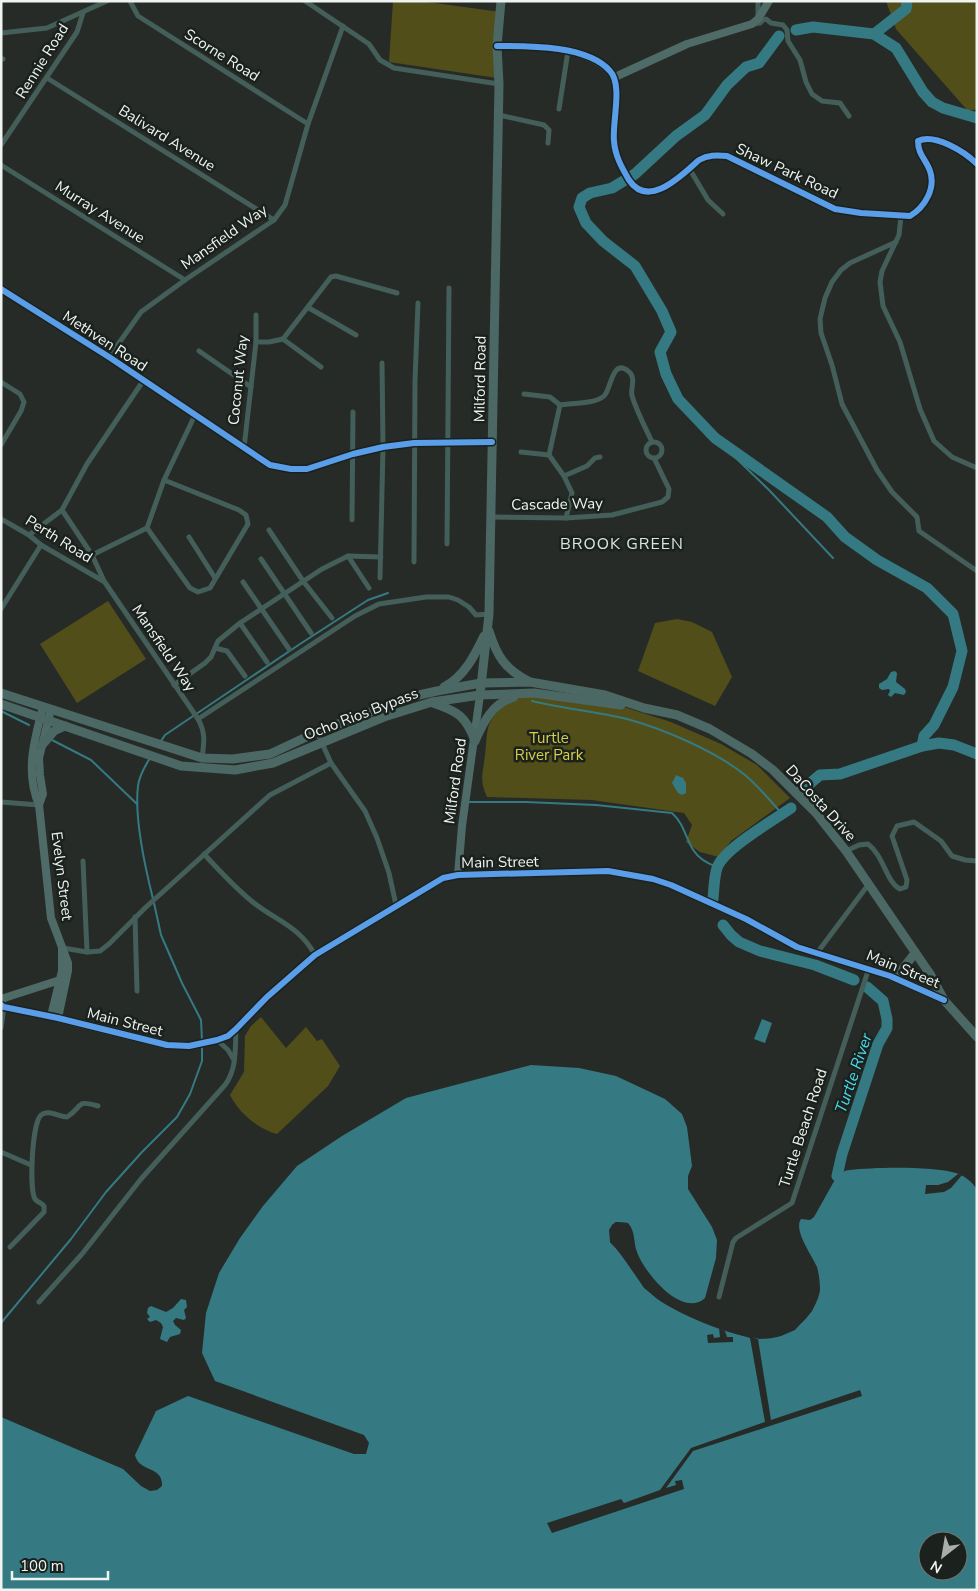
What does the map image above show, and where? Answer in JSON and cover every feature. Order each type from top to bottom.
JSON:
[{"type":"main road","name":"Milford Road","points":[[480,695],[489,614],[499,84],[497,46],[501,1]]},
{"type":"main road","points":[[488,628],[496,652],[504,664],[517,675],[530,682]]},
{"type":"main road","points":[[436,691],[450,684],[468,666],[488,628]]},
{"type":"main road","name":"Ocho Rios Bypass","points":[[1,693],[202,758],[233,759],[270,754],[317,732],[389,705],[436,691],[481,683],[530,682],[605,695],[644,708]]},
{"type":"main road","points":[[475,741],[486,718],[494,708],[504,700],[518,695],[534,693]]},
{"type":"main road","name":"Ocho Rios Bypass","points":[[1,704],[181,766],[235,770],[273,763],[384,717],[432,702],[480,695],[534,693],[644,708]]},
{"type":"main road","points":[[432,702],[454,710],[464,719],[470,727],[475,741]]},
{"type":"main road","name":"DaCosta Drive","points":[[644,708],[677,716],[710,729],[752,754],[773,770],[794,790],[816,813],[846,851],[915,953],[944,1000],[977,1037]]},
{"type":"main road","points":[[42,745],[54,732],[65,726]]},
{"type":"main road","points":[[890,976],[901,972],[915,953]]},
{"type":"street","points":[[1,34],[47,28],[107,1]]},
{"type":"street","name":"Scorne Road","points":[[130,1],[138,16],[308,124]]},
{"type":"street","points":[[305,1],[369,44],[380,60],[387,66],[499,84]]},
{"type":"street","points":[[755,22],[758,1]]},
{"type":"street","points":[[755,22],[769,1]]},
{"type":"street","name":"Rennie Road","points":[[1,146],[77,32],[83,13]]},
{"type":"street","points":[[497,46],[535,46],[568,51],[600,63],[615,77],[687,44],[766,20],[783,25],[787,30],[788,41],[800,60],[806,82],[812,94],[822,101],[840,103],[849,116]]},
{"type":"street","name":"Mansfield Way","points":[[109,357],[141,312],[274,220],[285,205],[308,124],[343,26]]},
{"type":"street","points":[[559,109],[568,51]]},
{"type":"street","name":"Shaw Park Road","points":[[615,77],[614,142],[616,153],[632,184],[642,190],[654,191],[666,187],[705,156],[727,156],[835,209],[901,216]]},
{"type":"street","name":"Balivard Avenue","points":[[47,78],[274,220]]},
{"type":"street","points":[[498,115],[544,124],[549,130],[548,143]]},
{"type":"street","points":[[977,164],[962,152],[943,143],[925,138],[918,141],[918,149],[929,169],[932,179],[931,186],[925,202],[919,209],[910,216],[901,216],[899,235],[882,271],[880,282],[883,306],[900,342],[920,410],[934,441],[952,457],[977,468]]},
{"type":"street","name":"Murray Avenue","points":[[1,165],[185,280]]},
{"type":"street","points":[[689,168],[708,200],[723,214]]},
{"type":"street","points":[[896,242],[850,263],[841,270],[832,282],[825,298],[820,319],[821,333],[842,404],[877,470],[892,492],[917,517],[919,531],[977,571]]},
{"type":"street","points":[[256,342],[283,339],[309,308],[331,277],[336,276],[397,293]]},
{"type":"street","points":[[447,544],[449,288]]},
{"type":"street","name":"Methven Road","points":[[1,289],[109,357],[270,465],[291,470],[307,469],[353,454],[414,443],[492,442]]},
{"type":"street","points":[[414,562],[415,362],[418,303]]},
{"type":"street","points":[[309,308],[356,334]]},
{"type":"street","name":"Coconut Way","points":[[244,448],[256,342],[256,314]]},
{"type":"street","points":[[283,339],[321,366]]},
{"type":"street","points":[[199,351],[251,387]]},
{"type":"street","points":[[380,578],[383,448],[382,363]]},
{"type":"street","points":[[524,394],[550,397],[560,405],[595,401],[604,396],[608,391],[614,372],[618,369],[629,372],[633,377],[632,394],[652,442],[657,443],[661,450],[660,455],[654,458],[648,456],[646,452],[648,445],[652,442]]},
{"type":"street","points":[[29,535],[62,510],[87,464],[143,381]]},
{"type":"street","points":[[1,382],[20,394],[24,402],[22,411],[1,445]]},
{"type":"street","points":[[560,405],[549,455],[564,476],[572,493],[566,518]]},
{"type":"street","points":[[352,520],[353,412]]},
{"type":"street","points":[[92,555],[147,528],[164,480],[195,415]]},
{"type":"street","points":[[521,452],[549,455]]},
{"type":"street","points":[[564,476],[587,466],[595,458],[600,457]]},
{"type":"street","name":"Cascade Way","points":[[490,517],[566,518],[612,515],[662,502],[668,497],[669,488],[654,458]]},
{"type":"street","points":[[147,528],[190,588],[198,592],[210,588],[248,524],[246,515],[240,510],[164,480]]},
{"type":"street","name":"Mansfield Way","points":[[62,510],[92,555],[104,581],[197,717],[205,736],[202,758]]},
{"type":"street","name":"Perth Road","points":[[1,519],[29,535],[41,546],[104,581]]},
{"type":"street","points":[[269,530],[332,618]]},
{"type":"street","points":[[190,537],[215,578]]},
{"type":"street","points":[[1,609],[41,546]]},
{"type":"street","points":[[174,685],[205,664],[211,657],[218,641],[240,623],[322,569],[348,556],[381,557]]},
{"type":"street","points":[[348,556],[369,588]]},
{"type":"street","points":[[261,559],[311,633]]},
{"type":"street","points":[[243,582],[289,649]]},
{"type":"street","points":[[197,717],[355,616],[380,604],[426,597],[449,598],[469,607],[476,615],[489,614]]},
{"type":"street","points":[[240,623],[267,662]]},
{"type":"street","points":[[215,648],[228,651],[245,676]]},
{"type":"street","name":"Milford Road","points":[[458,875],[462,826],[480,695]]},
{"type":"street","name":"Evelyn Street","points":[[47,708],[31,758],[34,795],[39,805],[51,918],[68,963],[68,971],[54,1017]]},
{"type":"street","name":"Evelyn Street","points":[[39,805],[43,794],[39,758],[44,719]]},
{"type":"street","points":[[317,732],[331,763],[365,811],[389,873],[396,905]]},
{"type":"street","points":[[63,948],[87,952],[100,951],[270,795],[331,763]]},
{"type":"street","points":[[1,802],[39,805]]},
{"type":"street","points":[[846,851],[863,844],[868,844],[874,848],[880,857],[894,884],[900,889],[906,887],[907,880],[892,836],[897,826],[914,822],[941,841],[952,856],[977,861]]},
{"type":"street","points":[[204,854],[230,882],[255,904],[301,935],[315,955]]},
{"type":"street","points":[[83,861],[87,952]]},
{"type":"street","name":"Main Street","points":[[2,1005],[167,1045],[189,1046],[214,1041],[228,1036],[267,997],[315,955],[443,878],[458,875],[608,871],[652,879],[670,885],[746,920],[798,947],[868,968],[944,1000]]},
{"type":"street","points":[[817,954],[868,886]]},
{"type":"street","points":[[135,917],[137,991]]},
{"type":"street","name":"Evelyn Street","points":[[54,1017],[63,948]]},
{"type":"street","name":"Turtle Beach Road","points":[[719,1297],[733,1242],[736,1238],[792,1203],[868,968]]},
{"type":"street","points":[[1,1028],[4,998],[60,980]]},
{"type":"street","points":[[39,1302],[64,1276],[141,1180],[230,1079],[234,1060],[236,1029]]},
{"type":"street","points":[[214,1041],[228,1050],[234,1060]]},
{"type":"street","points":[[10,1247],[44,1212],[44,1206],[34,1196],[31,1165],[34,1136],[39,1118],[42,1114],[49,1112],[60,1117],[67,1117],[84,1102],[98,1106]]},
{"type":"street","points":[[1,1152],[31,1165]]},
{"type":"green space","points":[[393,1],[420,1],[501,12],[497,78],[389,62]]},
{"type":"green space","points":[[886,1],[977,1],[977,109],[968,111],[896,29]]},
{"type":"green space","points":[[108,601],[146,659],[77,703],[40,644]]},
{"type":"green space","points":[[677,619],[692,622],[712,632],[732,677],[715,706],[638,671],[655,623]]},
{"type":"green space","name":"Turtle River Park","points":[[532,694],[621,706],[671,722],[721,744],[757,765],[790,798],[731,841],[719,857],[700,852],[686,842],[692,825],[684,813],[592,800],[487,797],[482,776],[487,731],[491,721],[511,701]]},
{"type":"green space","points":[[261,1017],[286,1048],[306,1027],[317,1041],[322,1039],[340,1066],[328,1086],[277,1134],[256,1124],[238,1108],[230,1095],[244,1072],[245,1036],[251,1026]]},
{"type":"water","points":[[895,671],[897,673],[896,682],[906,692],[904,695],[895,693],[891,697],[888,695],[889,689],[882,690],[879,688],[879,684],[887,679],[891,672]]},
{"type":"water","points":[[676,775],[683,778],[686,783],[686,793],[682,795],[678,793],[672,783]]},
{"type":"water","points":[[762,1019],[772,1023],[765,1043],[754,1039]]},
{"type":"water","points":[[531,1065],[579,1068],[616,1076],[665,1099],[682,1114],[687,1127],[692,1166],[688,1176],[688,1189],[712,1227],[717,1240],[716,1258],[705,1298],[696,1303],[686,1302],[675,1298],[665,1290],[647,1271],[641,1261],[632,1230],[628,1223],[616,1222],[612,1225],[610,1242],[640,1282],[662,1302],[685,1315],[716,1328],[760,1339],[780,1336],[799,1325],[806,1318],[817,1300],[820,1290],[819,1275],[817,1267],[801,1236],[799,1224],[801,1219],[810,1220],[814,1217],[837,1176],[846,1171],[861,1169],[919,1168],[956,1173],[970,1181],[977,1189],[977,1590],[1,1590],[1,1417],[123,1469],[141,1486],[150,1491],[157,1490],[162,1486],[161,1479],[155,1472],[137,1461],[135,1455],[156,1411],[188,1396],[354,1454],[366,1454],[369,1443],[364,1435],[215,1381],[202,1353],[206,1313],[219,1273],[240,1238],[263,1206],[297,1166],[342,1136],[406,1098]]},
{"type":"water","points":[[181,1299],[186,1300],[187,1307],[184,1310],[186,1318],[184,1320],[176,1318],[173,1321],[181,1330],[180,1334],[170,1337],[167,1342],[160,1339],[163,1327],[161,1323],[156,1320],[150,1322],[147,1319],[150,1317],[147,1313],[148,1308],[151,1306],[166,1312],[173,1308]]},
{"type":"pier","points":[[958,1174],[962,1175],[951,1188],[944,1192],[925,1194],[926,1185],[938,1185],[948,1182]]},
{"type":"pier","points":[[616,1222],[628,1223],[627,1226],[617,1225],[614,1227],[611,1236],[612,1241],[622,1250],[646,1286],[663,1300],[700,1318],[699,1320],[662,1302],[644,1288],[620,1252],[610,1242],[609,1230]]},
{"type":"pier","points":[[817,1289],[820,1289],[812,1311],[795,1330],[781,1336],[758,1339],[758,1337],[780,1334],[793,1328],[809,1310],[816,1297]]},
{"type":"pier","points":[[709,1322],[719,1326],[719,1328],[709,1325]]},
{"type":"pier","points":[[719,1328],[725,1331],[727,1337],[733,1337],[733,1342],[708,1343],[707,1335],[713,1334],[714,1338],[720,1337]]},
{"type":"pier","points":[[727,1329],[758,1339],[771,1420],[860,1390],[862,1396],[693,1451],[666,1488],[676,1485],[675,1481],[682,1480],[684,1489],[552,1533],[547,1523],[621,1499],[624,1503],[660,1490],[691,1448],[765,1422],[750,1338],[727,1331]]},
{"type":"waterway","points":[[874,34],[906,9],[907,1]]},
{"type":"waterway","points":[[796,30],[813,27],[874,34],[896,48],[923,92],[932,102],[943,108],[977,118]]},
{"type":"waterway","points":[[779,36],[759,63],[746,67],[727,85],[705,115],[676,136],[635,174],[612,188],[590,193],[582,198],[579,207],[586,223],[603,241],[635,266],[662,311],[671,332],[660,352],[666,374],[678,399],[715,438],[827,517],[845,537],[877,560],[927,588],[953,614],[962,651],[953,687],[934,725],[924,736],[922,746]]},
{"type":"waterway","points":[[715,438],[769,490],[833,558]]},
{"type":"waterway","points":[[161,741],[165,735],[300,644],[368,600],[388,593]]},
{"type":"waterway","points":[[532,701],[627,719],[689,742],[733,766],[745,775],[782,814]]},
{"type":"waterway","points":[[1,711],[29,725]]},
{"type":"waterway","points":[[52,740],[91,760],[137,804]]},
{"type":"waterway","name":"Turtle River","points":[[801,791],[820,775],[840,774],[922,746],[939,743],[954,745],[977,754]]},
{"type":"waterway","points":[[150,758],[140,779],[137,799],[141,843],[153,899]]},
{"type":"waterway","points":[[468,802],[596,805],[672,813],[680,822],[696,854],[704,861],[717,867]]},
{"type":"waterway","name":"Turtle River","points":[[713,899],[716,872],[721,860],[739,844],[791,808]]},
{"type":"waterway","points":[[154,903],[161,935],[201,1020],[202,1041]]},
{"type":"waterway","name":"Turtle River","points":[[723,925],[739,942],[760,951],[815,965],[854,980]]},
{"type":"waterway","name":"Turtle River","points":[[837,1176],[842,1154],[878,1044],[887,1028],[883,1001],[867,987]]},
{"type":"waterway","points":[[1,1323],[71,1239],[106,1192],[177,1117],[190,1094],[202,1061],[202,1046]]},
{"type":"cycle path","points":[[497,46],[540,47],[572,52],[600,62],[610,71],[616,85],[614,133],[616,152],[629,180],[637,188],[646,192],[656,191],[666,186],[702,158],[727,156],[835,209],[861,213],[910,216],[925,202],[932,184],[930,171],[918,146],[918,141],[925,139],[933,140],[949,145],[958,149],[977,164]]},
{"type":"cycle path","points":[[1,289],[109,357],[270,465],[291,469],[307,469],[353,454],[383,447],[414,443],[492,442]]},
{"type":"cycle path","points":[[1,1005],[167,1045],[189,1046],[217,1040],[228,1036],[267,997],[315,955],[443,878],[458,875],[608,871],[653,879],[671,885],[746,919],[797,947],[890,976],[944,1000]]},
{"type":"district","name":"BROOK GREEN","points":[[622,543]]}]
